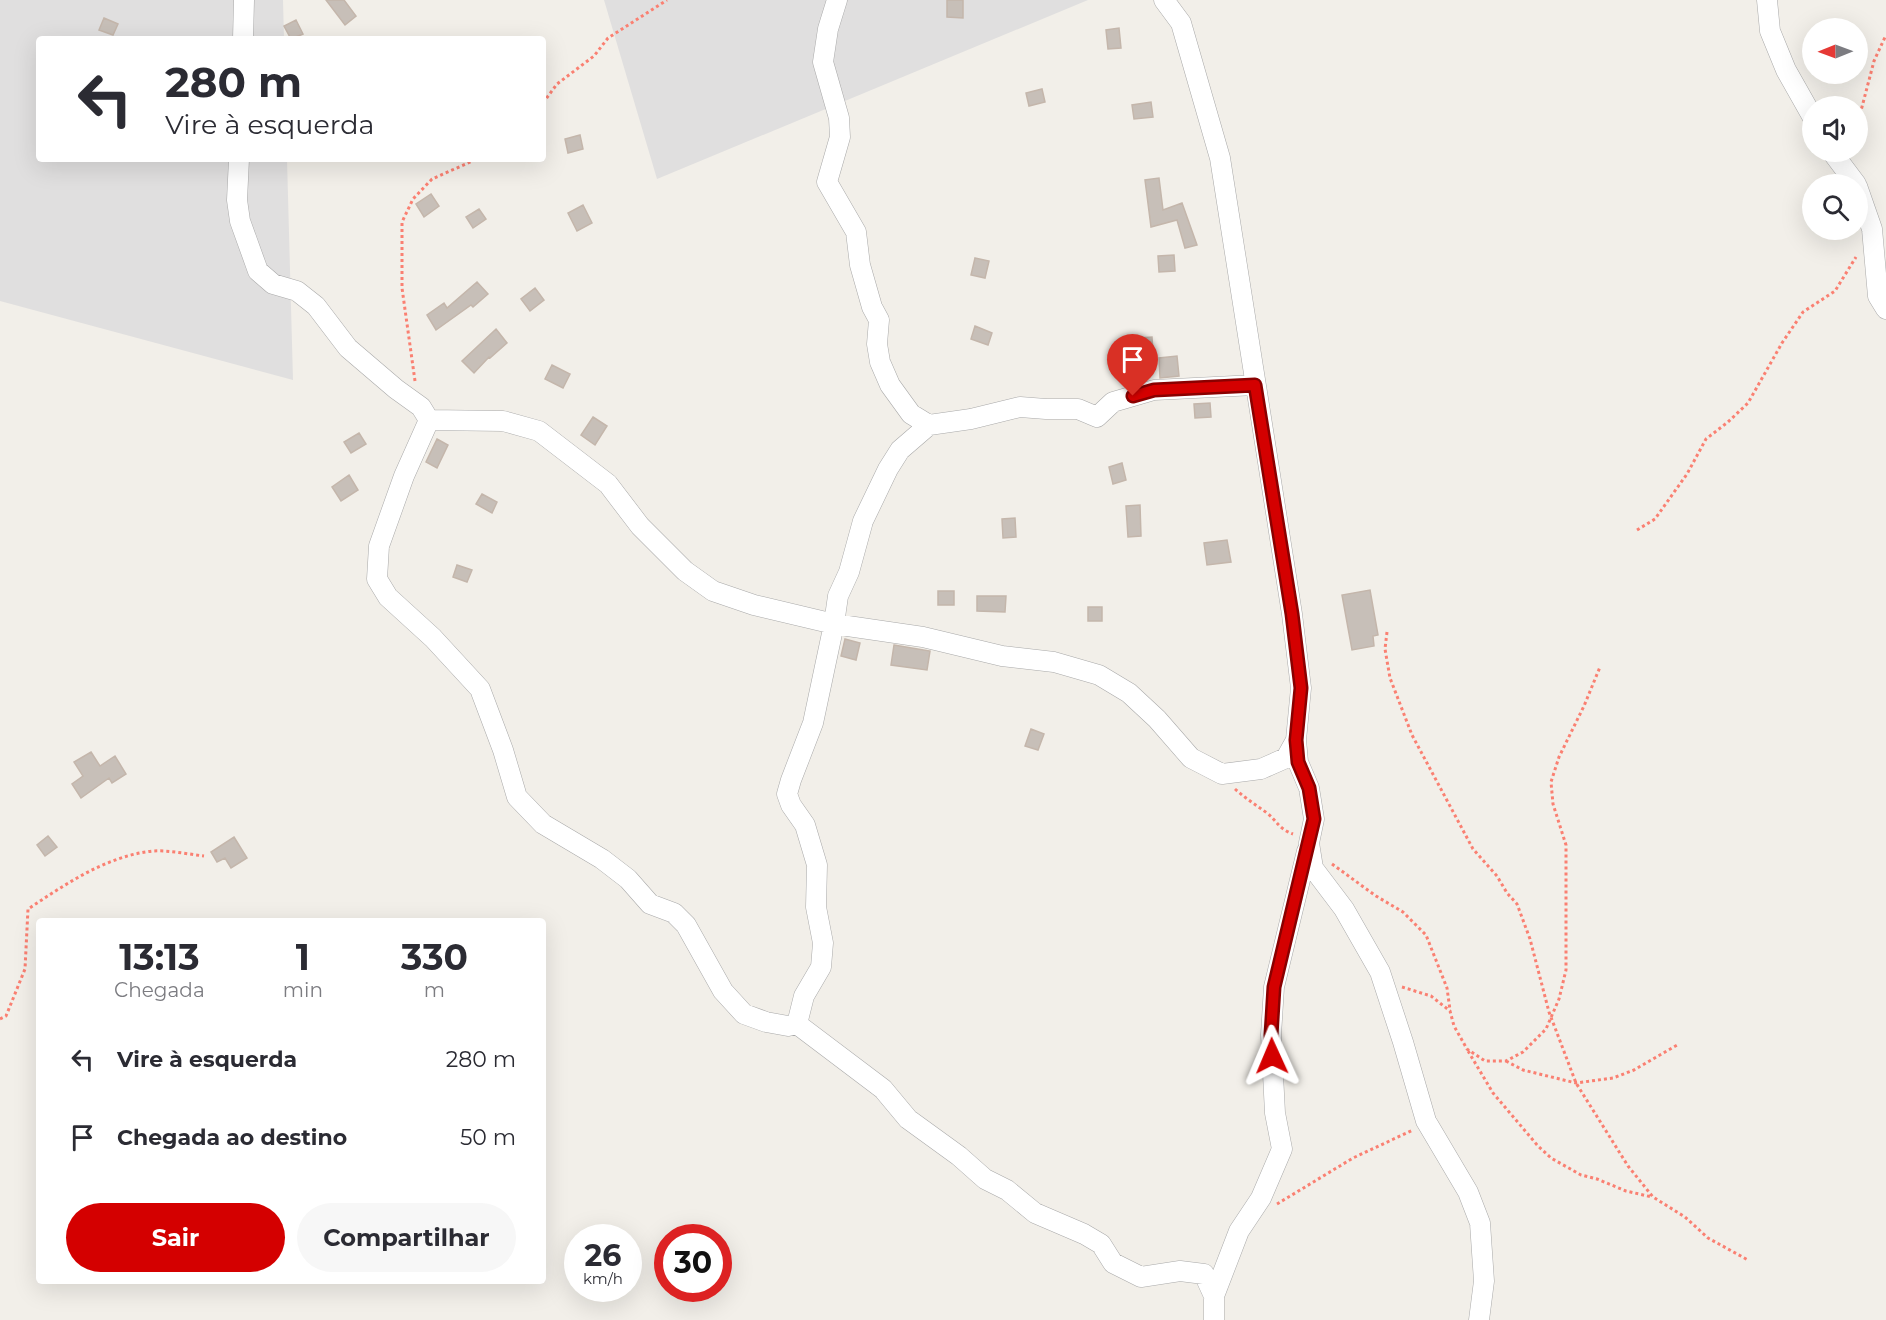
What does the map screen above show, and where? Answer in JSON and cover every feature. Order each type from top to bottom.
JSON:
[{"type":"street","points":[[243,36],[244,0]]},
{"type":"street","points":[[837,0],[828,29],[823,62],[839,118],[840,137],[827,182],[856,232],[860,265],[872,307],[879,320],[877,344],[880,362],[890,386],[911,414],[929,425]]},
{"type":"street","points":[[1164,0],[1181,23],[1220,158],[1292,614],[1301,688],[1296,740],[1298,762],[1309,788],[1314,819],[1274,987],[1271,1035],[1275,1113],[1282,1149],[1261,1198],[1239,1231],[1214,1296],[1214,1320]]},
{"type":"street","points":[[1767,0],[1770,31],[1786,70],[1802,98]]},
{"type":"street","points":[[239,162],[237,200],[240,221],[258,271],[273,284],[297,291],[307,298],[316,306],[348,348],[425,413],[503,421],[539,431],[608,484],[640,526],[685,572],[713,591],[754,605],[834,624],[923,637],[1002,656],[1054,662],[1099,675],[1136,700],[1157,719],[1191,758],[1222,774],[1261,769],[1286,758],[1296,740]]},
{"type":"street","points":[[1840,162],[1849,174]]},
{"type":"street","points":[[1868,217],[1872,229],[1878,296],[1886,309]]},
{"type":"street","points":[[797,1024],[804,996],[821,967],[823,943],[816,908],[817,865],[804,825],[791,805],[788,794],[791,780],[813,723],[838,596],[849,572],[863,521],[888,469],[900,450],[929,425],[972,419],[1020,407],[1078,409],[1096,417],[1113,402],[1154,390],[1255,385]]},
{"type":"street","points":[[425,413],[379,546],[377,579],[388,597],[433,638],[480,689],[503,750],[517,797],[543,824],[602,859],[628,879],[650,904],[674,913],[686,925],[723,991],[744,1014],[766,1022],[788,1026],[797,1024],[883,1089],[908,1119],[985,1179],[1007,1190],[1035,1213],[1084,1234],[1101,1244],[1113,1263],[1141,1277],[1180,1271],[1204,1274],[1214,1296]]},
{"type":"street","points":[[1309,843],[1313,868],[1344,909],[1380,972],[1426,1121],[1468,1192],[1480,1223],[1484,1281],[1479,1320]]},
{"type":"path","points":[[546,99],[557,84],[594,56],[608,38],[667,0]]},
{"type":"path","points":[[1865,96],[1874,61],[1886,35]]},
{"type":"path","points":[[425,413],[413,374],[402,288],[402,222],[413,199],[432,179],[470,162]]},
{"type":"path","points":[[1637,530],[1655,519],[1687,474],[1706,439],[1748,403],[1782,343],[1803,312],[1835,291],[1872,229]]},
{"type":"path","points":[[1387,632],[1385,649],[1390,678],[1412,735],[1473,849],[1497,876],[1517,904],[1530,939],[1549,1012],[1576,1083],[1628,1166],[1653,1197],[1684,1217],[1708,1238],[1748,1260]]},
{"type":"path","points":[[1506,1061],[1523,1052],[1546,1029],[1559,999],[1566,970],[1566,845],[1553,804],[1551,782],[1559,757],[1600,667]]},
{"type":"path","points":[[1222,774],[1249,802],[1269,814],[1283,831],[1304,838],[1309,843]]},
{"type":"path","points":[[0,1018],[6,1016],[25,969],[28,909],[76,878],[115,860],[154,851],[204,856]]},
{"type":"path","points":[[1328,862],[1403,912],[1426,935],[1447,988],[1450,1011],[1455,1026],[1467,1049],[1493,1093],[1538,1146],[1551,1158],[1581,1175],[1626,1191],[1653,1197]]},
{"type":"path","points":[[1401,986],[1431,996],[1450,1011]]},
{"type":"path","points":[[1467,1049],[1485,1061],[1506,1061],[1523,1070],[1568,1079],[1576,1083],[1614,1078],[1634,1070],[1679,1044]]},
{"type":"path","points":[[1274,1205],[1353,1158],[1411,1131],[1426,1121]]},
{"type":"shaded area","points":[[0,0],[283,0],[284,36],[36,36],[36,162],[287,162],[293,380],[0,301]]},
{"type":"shaded area","points":[[604,0],[1088,0],[657,179]]},
{"type":"building","points":[[326,0],[344,0],[356,16],[345,25]]},
{"type":"building","points":[[947,0],[963,0],[963,18],[947,17]]},
{"type":"building","points":[[104,18],[118,24],[113,35],[99,30]]},
{"type":"building","points":[[296,20],[303,34],[289,36],[284,26]]},
{"type":"building","points":[[1119,28],[1121,48],[1108,49],[1106,30]]},
{"type":"building","points":[[1042,89],[1045,102],[1029,106],[1026,93]]},
{"type":"building","points":[[1151,102],[1153,117],[1134,119],[1132,105]]},
{"type":"building","points":[[580,135],[583,149],[568,153],[565,139]]},
{"type":"building","points":[[1159,178],[1163,210],[1182,203],[1197,245],[1185,248],[1177,220],[1151,227],[1145,180]]},
{"type":"building","points":[[431,194],[439,206],[424,217],[416,204]]},
{"type":"building","points":[[583,205],[592,223],[577,231],[568,213]]},
{"type":"building","points":[[479,209],[486,219],[473,228],[466,217]]},
{"type":"building","points":[[1174,255],[1175,271],[1159,272],[1158,256]]},
{"type":"building","points":[[975,258],[989,261],[985,278],[971,275]]},
{"type":"building","points":[[477,282],[488,294],[473,307],[471,305],[436,330],[427,315],[444,303],[447,308]]},
{"type":"building","points":[[535,288],[544,300],[530,311],[521,299]]},
{"type":"building","points":[[975,326],[992,333],[988,345],[971,339]]},
{"type":"building","points":[[496,329],[507,343],[474,373],[462,361]]},
{"type":"building","points":[[1152,337],[1153,352],[1138,353],[1137,338]]},
{"type":"building","points":[[1177,356],[1179,376],[1160,378],[1159,358]]},
{"type":"building","points":[[552,365],[570,374],[563,388],[545,379]]},
{"type":"building","points":[[1210,403],[1211,417],[1195,418],[1194,404]]},
{"type":"building","points":[[593,417],[607,426],[595,445],[581,435]]},
{"type":"building","points":[[359,433],[366,444],[351,453],[344,442]]},
{"type":"building","points":[[437,439],[448,445],[437,468],[426,462]]},
{"type":"building","points":[[1122,463],[1126,480],[1113,484],[1109,467]]},
{"type":"building","points":[[349,475],[358,490],[341,501],[332,487]]},
{"type":"building","points":[[482,494],[497,502],[492,513],[476,504]]},
{"type":"building","points":[[1140,505],[1141,536],[1128,537],[1126,506]]},
{"type":"building","points":[[1015,518],[1016,537],[1003,538],[1002,519]]},
{"type":"building","points":[[1227,540],[1231,562],[1207,565],[1204,543]]},
{"type":"building","points":[[457,565],[472,570],[467,582],[453,577]]},
{"type":"building","points":[[1370,590],[1378,635],[1373,636],[1374,646],[1352,650],[1342,595]]},
{"type":"building","points":[[938,591],[954,591],[954,605],[938,605]]},
{"type":"building","points":[[977,596],[1006,596],[1005,612],[977,611]]},
{"type":"building","points":[[1088,607],[1102,607],[1102,621],[1088,621]]},
{"type":"building","points":[[845,639],[860,643],[856,660],[841,656]]},
{"type":"building","points":[[894,645],[930,651],[927,670],[891,665]]},
{"type":"building","points":[[1031,729],[1044,734],[1038,750],[1025,746]]},
{"type":"building","points":[[91,752],[100,766],[115,756],[126,774],[112,783],[109,778],[81,798],[72,784],[83,776],[74,762]]},
{"type":"building","points":[[48,836],[57,847],[45,856],[37,845]]},
{"type":"building","points":[[234,837],[247,858],[231,868],[225,858],[217,862],[211,852]]},
{"type":"route","points":[[1133,396],[1154,390],[1255,385],[1292,614],[1301,688],[1296,740],[1298,762],[1309,788],[1314,819],[1295,908],[1274,987],[1272,1056]]}]
